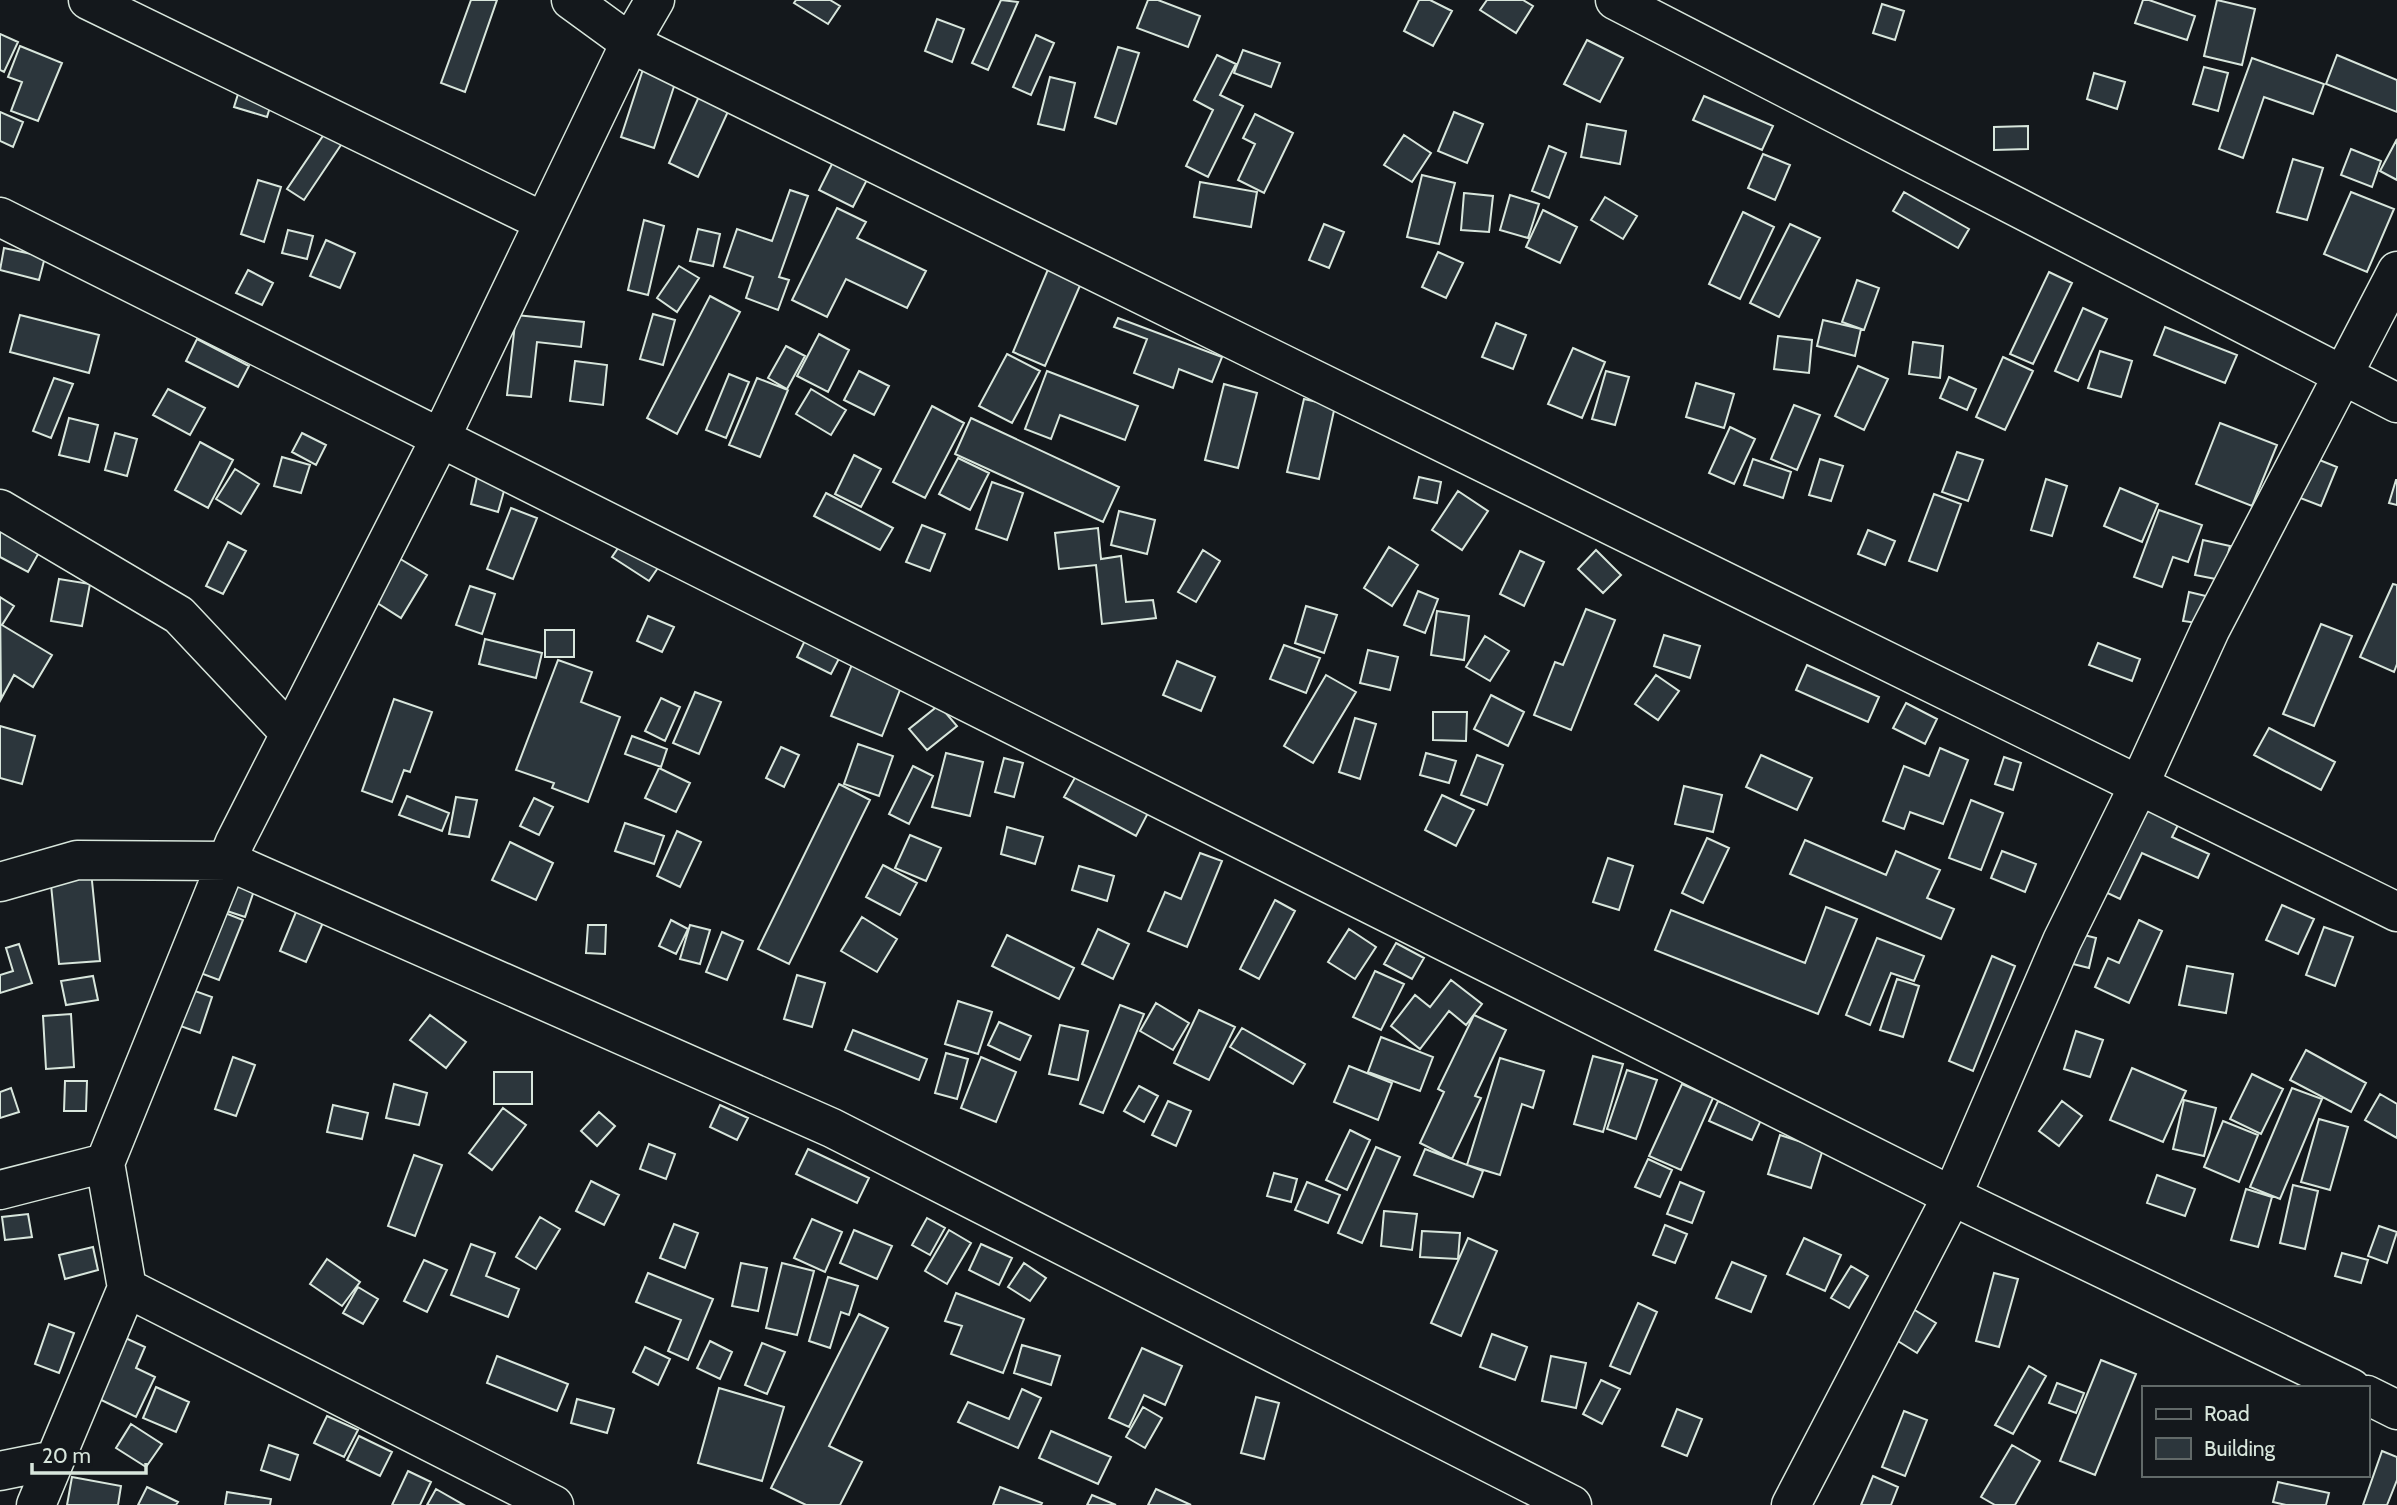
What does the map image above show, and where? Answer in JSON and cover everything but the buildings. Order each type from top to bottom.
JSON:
[{"type":"street","points":[[88,0],[544,222]]},
{"type":"street","points":[[571,0],[630,43],[2397,912]]},
{"type":"street","points":[[36,1505],[127,1288],[105,1163],[228,861],[440,439],[630,43],[655,0]]},
{"type":"street","points":[[1615,0],[2397,403]]},
{"type":"street","points":[[0,217],[1952,1196],[2347,1386]]},
{"type":"street","points":[[1791,1505],[1952,1196],[2062,940],[2139,785],[2210,630],[2397,271]]},
{"type":"street","points":[[0,509],[179,615],[290,733]]},
{"type":"street","points":[[0,882],[77,860],[228,861],[832,1128],[1572,1505]]},
{"type":"street","points":[[0,1189],[105,1163]]},
{"type":"street","points":[[127,1288],[554,1505]]},
{"type":"street","points":[[2369,1396],[2397,1410]]},
{"type":"street","points":[[0,1471],[54,1460]]}]
